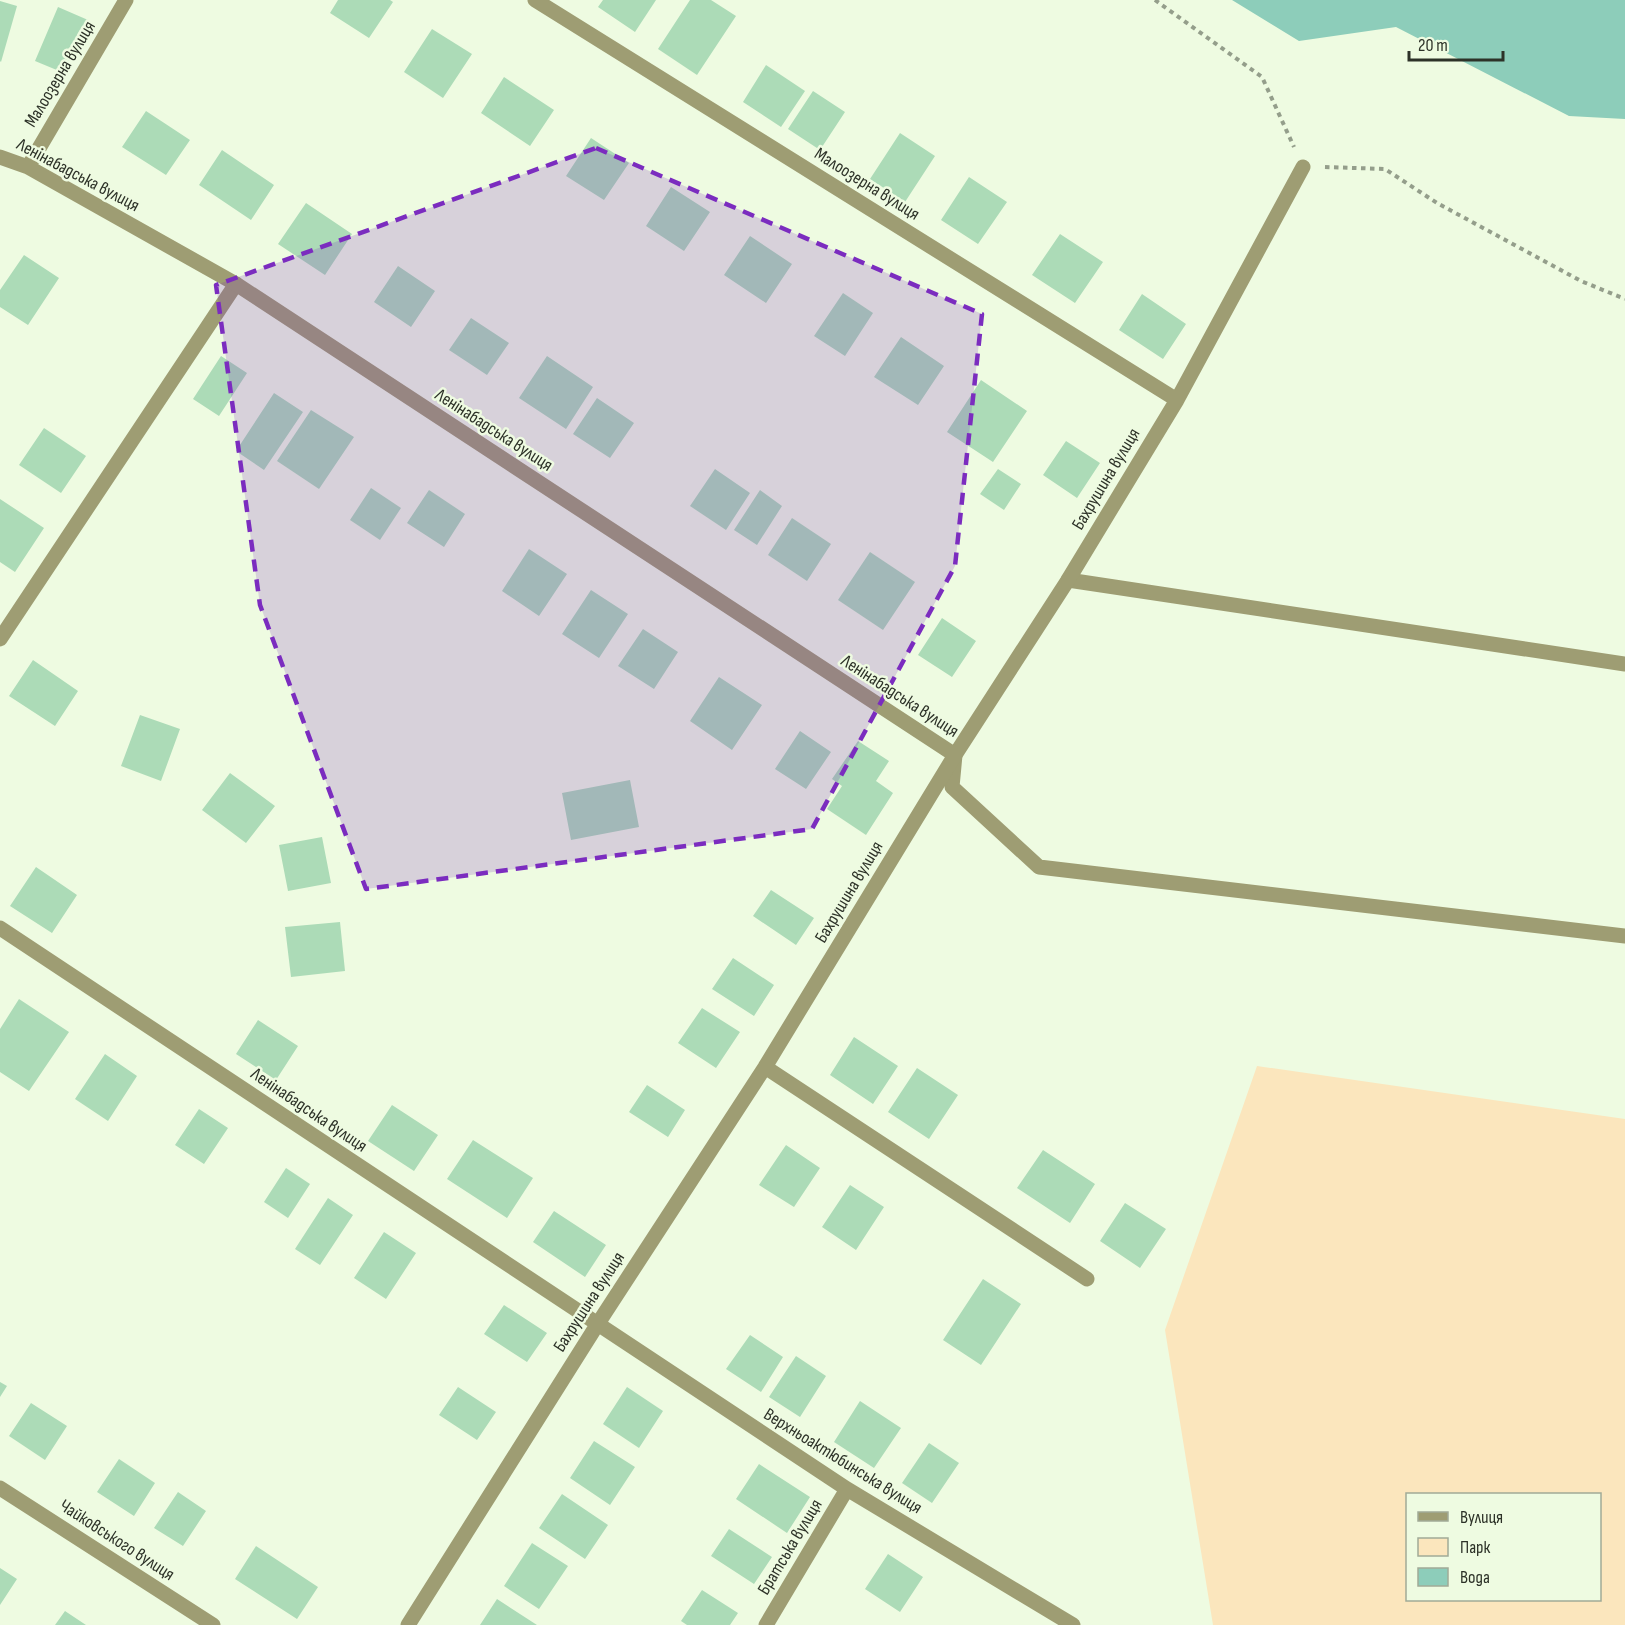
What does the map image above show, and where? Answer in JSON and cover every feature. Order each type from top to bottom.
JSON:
[{"type":"street","name":"Малоозерна вулиця","points":[[28,167],[126,0]]},
{"type":"street","name":"Малоозерна вулиця","points":[[535,0],[1177,400]]},
{"type":"street","name":"Ленінабадська вулиця","points":[[0,157],[28,167],[236,284],[955,755]]},
{"type":"street","name":"Бахрушина вулиця","points":[[408,1625],[597,1325],[765,1067],[955,755],[1068,580],[1177,400],[1303,167]]},
{"type":"street","points":[[0,639],[236,284]]},
{"type":"street","points":[[1068,580],[1625,664]]},
{"type":"street","points":[[955,755],[952,787],[1039,867],[1625,936]]},
{"type":"street","name":"Ленінабадська вулиця","points":[[0,928],[597,1325]]},
{"type":"street","points":[[765,1067],[1087,1279]]},
{"type":"street","name":"Верхньоактюбинська вулиця","points":[[597,1325],[847,1489],[1073,1625]]},
{"type":"street","name":"Чайковського вулиця","points":[[0,1488],[213,1625]]},
{"type":"street","name":"Братська вулиця","points":[[766,1625],[847,1489]]},
{"type":"path","points":[[1155,0],[1262,77],[1303,167],[1385,169],[1437,203],[1581,281],[1625,299]]},
{"type":"highlighted area","points":[[596,148],[982,314],[955,566],[812,829],[366,889],[260,605],[216,285]]},
{"type":"green space","points":[[1257,1066],[1625,1119],[1625,1625],[1213,1625],[1165,1330]]},
{"type":"water","points":[[1232,0],[1625,0],[1625,119],[1569,116],[1396,27],[1299,41]]},
{"type":"building","points":[[338,0],[390,0],[393,2],[369,38],[330,13]]},
{"type":"building","points":[[603,0],[656,0],[635,32],[598,7]]},
{"type":"building","points":[[690,0],[711,0],[736,16],[697,75],[658,49]]},
{"type":"building","points":[[0,1],[17,6],[1,62],[0,61]]},
{"type":"building","points":[[58,7],[88,20],[64,73],[35,61]]},
{"type":"building","points":[[432,29],[472,54],[443,98],[404,72]]},
{"type":"building","points":[[766,65],[805,91],[781,127],[743,102]]},
{"type":"building","points":[[504,77],[554,110],[530,146],[481,113]]},
{"type":"building","points":[[813,91],[845,112],[820,150],[788,129]]},
{"type":"building","points":[[146,111],[190,140],[166,175],[122,147]]},
{"type":"building","points":[[900,133],[935,156],[905,202],[870,179]]},
{"type":"building","points":[[591,138],[629,163],[604,200],[566,176]]},
{"type":"building","points":[[222,150],[274,185],[251,220],[199,185]]},
{"type":"building","points":[[969,177],[1007,202],[978,244],[941,220]]},
{"type":"building","points":[[671,187],[710,212],[684,251],[646,226]]},
{"type":"building","points":[[306,203],[352,234],[325,275],[278,244]]},
{"type":"building","points":[[1060,234],[1103,262],[1075,303],[1032,275]]},
{"type":"building","points":[[750,236],[792,264],[766,303],[724,275]]},
{"type":"building","points":[[24,255],[59,278],[28,325],[0,307],[0,290]]},
{"type":"building","points":[[398,266],[435,291],[411,327],[374,302]]},
{"type":"building","points":[[843,293],[873,313],[845,356],[814,336]]},
{"type":"building","points":[[1142,294],[1186,324],[1163,359],[1119,330]]},
{"type":"building","points":[[471,318],[509,343],[487,375],[449,350]]},
{"type":"building","points":[[901,337],[944,366],[918,405],[874,377]]},
{"type":"building","points":[[221,356],[247,373],[219,416],[193,399]]},
{"type":"building","points":[[547,356],[593,387],[566,429],[519,398]]},
{"type":"building","points":[[981,380],[1027,411],[993,462],[947,432]]},
{"type":"building","points":[[274,393],[303,412],[264,470],[236,451]]},
{"type":"building","points":[[597,398],[634,423],[610,458],[573,434]]},
{"type":"building","points":[[311,410],[354,437],[319,489],[277,461]]},
{"type":"building","points":[[44,428],[86,456],[61,493],[19,465]]},
{"type":"building","points":[[1066,441],[1100,463],[1077,498],[1043,475]]},
{"type":"building","points":[[715,469],[750,493],[726,530],[690,506]]},
{"type":"building","points":[[998,469],[1021,484],[1004,510],[980,494]]},
{"type":"building","points":[[371,488],[401,508],[380,540],[350,520]]},
{"type":"building","points":[[429,490],[465,514],[444,547],[407,523]]},
{"type":"building","points":[[760,490],[782,506],[757,545],[734,530]]},
{"type":"building","points":[[0,499],[44,528],[15,572],[0,562]]},
{"type":"building","points":[[792,518],[831,544],[807,581],[768,555]]},
{"type":"building","points":[[529,549],[567,574],[539,616],[502,591]]},
{"type":"building","points":[[870,552],[915,582],[883,630],[838,600]]},
{"type":"building","points":[[591,590],[628,614],[599,658],[562,634]]},
{"type":"building","points":[[942,618],[976,641],[952,677],[918,655]]},
{"type":"building","points":[[643,629],[678,652],[654,689],[618,666]]},
{"type":"building","points":[[33,660],[78,691],[55,726],[9,696]]},
{"type":"building","points":[[719,677],[762,705],[732,750],[690,721]]},
{"type":"building","points":[[140,715],[180,729],[161,781],[121,766]]},
{"type":"building","points":[[800,731],[831,752],[806,789],[775,769]]},
{"type":"building","points":[[858,741],[889,761],[876,781],[893,793],[866,835],[827,809],[842,786],[832,779]]},
{"type":"building","points":[[230,773],[275,806],[246,843],[202,810]]},
{"type":"building","points":[[630,780],[639,827],[571,840],[562,793]]},
{"type":"building","points":[[322,837],[331,883],[288,891],[279,845]]},
{"type":"building","points":[[36,867],[77,895],[52,933],[10,906]]},
{"type":"building","points":[[771,890],[814,918],[796,945],[753,916]]},
{"type":"building","points":[[340,922],[345,971],[291,977],[285,927]]},
{"type":"building","points":[[733,958],[774,985],[754,1016],[712,989]]},
{"type":"building","points":[[19,999],[69,1032],[29,1091],[0,1072],[0,1029]]},
{"type":"building","points":[[702,1008],[740,1032],[716,1068],[678,1043]]},
{"type":"building","points":[[258,1020],[298,1046],[276,1080],[236,1054]]},
{"type":"building","points":[[854,1037],[898,1066],[873,1104],[830,1075]]},
{"type":"building","points":[[105,1054],[137,1076],[108,1121],[75,1099]]},
{"type":"building","points":[[917,1068],[958,1095],[929,1139],[888,1112]]},
{"type":"building","points":[[647,1085],[685,1110],[668,1137],[629,1112]]},
{"type":"building","points":[[392,1105],[438,1135],[414,1171],[368,1141]]},
{"type":"building","points":[[199,1109],[228,1128],[204,1164],[175,1145]]},
{"type":"building","points":[[473,1140],[533,1178],[507,1218],[447,1179]]},
{"type":"building","points":[[786,1145],[820,1168],[794,1207],[759,1185]]},
{"type":"building","points":[[1043,1150],[1095,1184],[1070,1223],[1017,1188]]},
{"type":"building","points":[[286,1168],[310,1184],[288,1218],[264,1202]]},
{"type":"building","points":[[850,1185],[884,1207],[856,1250],[822,1227]]},
{"type":"building","points":[[328,1198],[353,1215],[320,1265],[295,1249]]},
{"type":"building","points":[[1125,1203],[1166,1229],[1140,1268],[1100,1241]]},
{"type":"building","points":[[554,1211],[606,1245],[585,1277],[533,1242]]},
{"type":"building","points":[[384,1232],[416,1253],[386,1299],[354,1278]]},
{"type":"building","points":[[983,1279],[1021,1304],[981,1365],[943,1340]]},
{"type":"building","points":[[504,1305],[547,1333],[527,1362],[484,1334]]},
{"type":"building","points":[[750,1335],[783,1357],[761,1392],[726,1369]]},
{"type":"building","points":[[796,1356],[826,1376],[800,1417],[769,1397]]},
{"type":"building","points":[[0,1382],[7,1386],[0,1397]]},
{"type":"building","points":[[458,1387],[496,1412],[477,1440],[439,1415]]},
{"type":"building","points":[[627,1387],[663,1411],[639,1448],[603,1424]]},
{"type":"building","points":[[860,1401],[901,1428],[874,1468],[834,1442]]},
{"type":"building","points":[[31,1403],[67,1426],[45,1460],[9,1436]]},
{"type":"building","points":[[594,1441],[635,1467],[610,1505],[570,1478]]},
{"type":"building","points":[[929,1443],[959,1463],[932,1503],[902,1483]]},
{"type":"building","points":[[119,1459],[155,1483],[134,1516],[97,1492]]},
{"type":"building","points":[[759,1464],[810,1497],[787,1533],[736,1499]]},
{"type":"building","points":[[178,1492],[206,1511],[183,1546],[154,1528]]},
{"type":"building","points":[[562,1494],[608,1525],[585,1559],[539,1528]]},
{"type":"building","points":[[729,1529],[772,1557],[754,1584],[711,1556]]},
{"type":"building","points":[[532,1543],[568,1566],[539,1609],[504,1586]]},
{"type":"building","points":[[256,1546],[318,1587],[297,1619],[235,1579]]},
{"type":"building","points":[[888,1554],[923,1577],[900,1612],[865,1589]]},
{"type":"building","points":[[0,1568],[17,1579],[0,1605]]},
{"type":"building","points":[[702,1590],[738,1613],[730,1625],[687,1625],[681,1621]]},
{"type":"building","points":[[497,1599],[537,1625],[480,1625]]},
{"type":"building","points":[[65,1611],[86,1625],[55,1625]]}]
